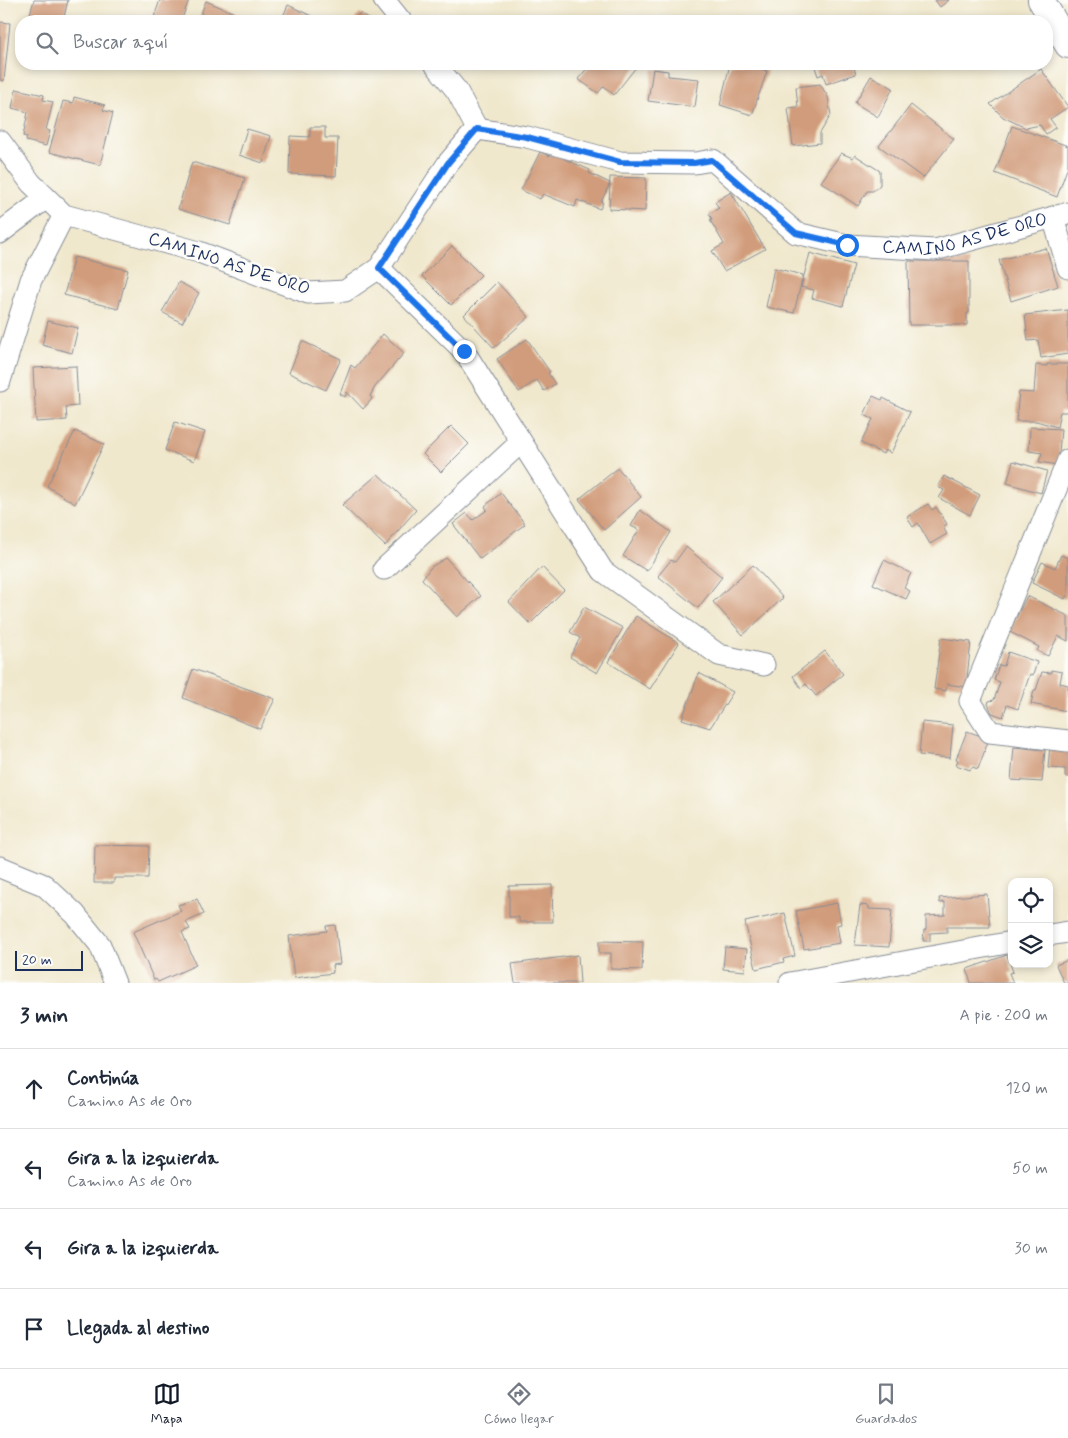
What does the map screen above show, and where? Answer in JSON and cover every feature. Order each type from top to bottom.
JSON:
[{"type":"street","points":[[384,0],[396,15]]},
{"type":"street","points":[[1041,0],[1064,28]]},
{"type":"street","points":[[440,70],[457,91],[477,129]]},
{"type":"street","name":"CAMINO AS DE ORO","points":[[64,216],[199,252],[308,293],[346,291],[379,268],[448,163],[477,129],[527,137],[620,162],[694,163],[712,160],[796,233],[847,245],[935,250],[1060,215]]},
{"type":"street","points":[[0,141],[31,183],[64,216],[31,280],[0,381]]},
{"type":"street","points":[[0,233],[46,198]]},
{"type":"street","points":[[1060,215],[1068,268]]},
{"type":"street","points":[[379,268],[464,351],[602,571],[719,655],[764,665]]},
{"type":"street","points":[[384,569],[521,442]]},
{"type":"street","points":[[1068,460],[970,701],[990,732],[1068,742]]},
{"type":"street","points":[[0,867],[44,885],[75,914],[100,945],[116,983]]},
{"type":"street","points":[[1053,934],[1068,932]]},
{"type":"street","points":[[790,983],[1008,943]]},
{"type":"building","points":[[34,0],[68,0],[64,15],[30,15]]},
{"type":"building","points":[[160,0],[189,0],[183,15],[155,15]]},
{"type":"building","points":[[935,0],[949,0],[940,7]]},
{"type":"building","points":[[206,1],[239,15],[200,15]]},
{"type":"building","points":[[288,5],[309,15],[284,15]]},
{"type":"building","points":[[0,22],[10,23],[4,81],[0,80]]},
{"type":"building","points":[[586,70],[634,70],[614,95],[604,86],[598,93],[578,79]]},
{"type":"building","points":[[653,70],[668,71],[668,76],[699,79],[695,107],[648,101]]},
{"type":"building","points":[[729,70],[767,71],[752,115],[720,105]]},
{"type":"building","points":[[816,70],[855,70],[856,74],[826,84],[823,74],[818,76]]},
{"type":"building","points":[[1042,70],[1068,107],[1050,119],[1056,127],[1046,134],[1040,125],[1026,128],[1003,117],[990,104]]},
{"type":"building","points":[[871,76],[893,88],[878,117],[855,103]]},
{"type":"building","points":[[820,84],[828,97],[831,115],[820,133],[820,143],[793,146],[788,108],[798,107],[796,87]]},
{"type":"building","points":[[16,89],[44,95],[43,100],[53,102],[46,130],[50,131],[46,146],[26,141],[27,137],[23,136],[28,112],[12,108]]},
{"type":"building","points":[[74,97],[105,105],[103,110],[113,113],[100,165],[49,152],[63,101],[73,103]]},
{"type":"building","points":[[911,105],[954,139],[923,178],[879,146]]},
{"type":"building","points":[[1012,126],[1068,146],[1068,166],[1057,197],[995,173]]},
{"type":"building","points":[[310,127],[325,127],[325,138],[338,138],[336,176],[289,174],[290,136],[310,137]]},
{"type":"building","points":[[247,129],[271,136],[263,163],[239,155]]},
{"type":"building","points":[[540,152],[550,156],[551,153],[590,170],[589,173],[610,183],[601,202],[603,203],[600,209],[577,200],[575,207],[543,194],[540,199],[521,190]]},
{"type":"building","points":[[841,153],[853,158],[855,155],[880,171],[880,185],[873,191],[867,191],[858,206],[821,182]]},
{"type":"building","points":[[192,162],[245,178],[230,225],[178,209]]},
{"type":"building","points":[[610,177],[646,178],[645,211],[609,209]]},
{"type":"building","points":[[731,192],[765,249],[724,271],[712,251],[724,244],[710,220],[712,219],[709,214],[719,208],[715,202]]},
{"type":"building","points":[[452,246],[481,275],[451,305],[422,276]]},
{"type":"building","points":[[1046,248],[1058,286],[1011,301],[999,260]]},
{"type":"building","points":[[810,253],[854,265],[843,306],[812,298],[814,290],[801,287]]},
{"type":"building","points":[[74,257],[128,270],[118,309],[64,295]]},
{"type":"building","points":[[908,261],[969,261],[969,313],[967,313],[967,325],[909,325]]},
{"type":"building","points":[[774,268],[803,275],[794,313],[766,307]]},
{"type":"building","points":[[179,282],[199,293],[182,323],[162,312]]},
{"type":"building","points":[[497,282],[529,317],[494,348],[464,315]]},
{"type":"building","points":[[1068,310],[1068,354],[1041,358],[1038,340],[1028,341],[1025,315]]},
{"type":"building","points":[[48,321],[78,328],[72,353],[42,345]]},
{"type":"building","points":[[383,334],[404,353],[375,387],[370,396],[372,399],[363,409],[347,392],[345,397],[340,394],[351,365],[355,368]]},
{"type":"building","points":[[527,339],[550,372],[548,373],[555,384],[544,391],[537,380],[519,392],[497,359]]},
{"type":"building","points":[[302,341],[341,359],[326,390],[289,373]]},
{"type":"building","points":[[1047,364],[1068,364],[1068,412],[1060,412],[1057,427],[1036,421],[1016,421],[1019,392],[1034,393],[1036,365],[1047,366]]},
{"type":"building","points":[[76,366],[78,406],[66,407],[67,420],[36,422],[33,368]]},
{"type":"building","points":[[873,396],[882,400],[883,398],[910,412],[891,453],[885,450],[883,454],[861,443],[873,419],[864,415]]},
{"type":"building","points":[[175,422],[205,432],[194,461],[165,450]]},
{"type":"building","points":[[451,426],[469,444],[441,472],[423,454]]},
{"type":"building","points":[[1030,427],[1061,429],[1058,465],[1039,462],[1042,453],[1029,451]]},
{"type":"building","points":[[75,431],[104,444],[75,504],[47,486]]},
{"type":"building","points":[[1013,461],[1047,471],[1041,493],[1007,483]]},
{"type":"building","points":[[618,468],[641,497],[604,530],[579,499]]},
{"type":"building","points":[[378,474],[416,510],[385,546],[342,505]]},
{"type":"building","points":[[944,476],[980,495],[970,515],[939,498],[944,490],[938,487]]},
{"type":"building","points":[[501,493],[525,524],[480,559],[453,524],[467,513],[473,520],[487,510],[485,506]]},
{"type":"building","points":[[928,504],[932,510],[936,507],[947,524],[943,527],[947,534],[930,544],[918,523],[913,527],[907,517]]},
{"type":"building","points":[[640,510],[671,532],[647,571],[623,556],[639,530],[631,526]]},
{"type":"building","points":[[686,547],[722,577],[698,608],[658,576],[671,560],[675,562]]},
{"type":"building","points":[[1061,555],[1068,558],[1068,593],[1065,599],[1032,583],[1042,562],[1055,568]]},
{"type":"building","points":[[446,558],[481,596],[457,617],[422,579],[431,567]]},
{"type":"building","points":[[884,560],[911,573],[904,588],[910,591],[906,599],[873,584]]},
{"type":"building","points":[[753,565],[783,598],[743,635],[713,602]]},
{"type":"building","points":[[542,567],[564,590],[530,624],[509,602]]},
{"type":"building","points":[[1027,596],[1068,616],[1068,641],[1058,636],[1048,656],[1037,651],[1039,647],[1006,630],[1012,626]]},
{"type":"building","points":[[584,607],[623,628],[597,673],[570,657],[580,638],[570,632]]},
{"type":"building","points":[[636,616],[679,643],[650,689],[608,662]]},
{"type":"building","points":[[941,638],[971,642],[966,687],[947,684],[946,691],[934,689]]},
{"type":"building","points":[[825,651],[843,674],[816,696],[806,684],[801,688],[793,676]]},
{"type":"building","points":[[1008,652],[1037,662],[1033,675],[1030,674],[1018,709],[1007,705],[1003,717],[992,713],[988,704],[989,701],[994,700],[1000,682],[994,680],[999,665],[1004,666]]},
{"type":"building","points":[[193,669],[275,699],[260,729],[183,698]]},
{"type":"building","points":[[1051,670],[1062,672],[1060,683],[1068,685],[1067,711],[1031,704],[1034,690],[1036,690],[1042,672],[1051,673]]},
{"type":"building","points":[[699,673],[733,692],[710,728],[682,719]]},
{"type":"building","points":[[922,722],[953,725],[950,758],[919,755]]},
{"type":"building","points":[[967,731],[989,739],[978,769],[972,767],[970,770],[956,765],[958,760],[956,759]]},
{"type":"building","points":[[1050,745],[1068,746],[1068,777],[1065,777],[1065,769],[1048,768]]},
{"type":"building","points":[[1014,747],[1045,750],[1042,782],[1011,780]]},
{"type":"building","points":[[95,845],[149,846],[148,878],[114,878],[114,883],[94,883]]},
{"type":"building","points":[[552,885],[553,922],[519,922],[519,917],[509,917],[509,886]]},
{"type":"building","points":[[987,894],[990,927],[947,927],[947,932],[930,933],[930,941],[923,941],[924,930],[926,930],[926,916],[945,915],[945,902],[940,903],[939,898]]},
{"type":"building","points":[[197,899],[204,914],[186,922],[190,929],[182,932],[196,965],[158,982],[156,979],[154,980],[133,932],[181,911],[178,905]]},
{"type":"building","points":[[837,903],[841,924],[837,925],[840,943],[804,949],[796,911]]},
{"type":"building","points":[[860,905],[869,906],[869,909],[892,910],[889,947],[855,945]]},
{"type":"building","points":[[785,913],[795,956],[783,959],[784,962],[756,969],[745,922]]},
{"type":"building","points":[[335,925],[340,964],[332,965],[333,973],[294,978],[289,936],[327,931],[326,926]]},
{"type":"building","points":[[599,941],[643,942],[642,970],[611,969],[611,953],[599,953]]},
{"type":"building","points":[[725,947],[747,949],[745,971],[723,969]]},
{"type":"building","points":[[578,955],[580,983],[515,983],[512,964]]},
{"type":"building","points":[[1007,955],[1008,968],[1012,968],[1013,972],[1009,973],[1013,983],[971,983],[967,969]]},
{"type":"building","points":[[1068,960],[1068,983],[1064,983],[1056,965]]},
{"type":"route","points":[[464,351],[379,268],[448,163],[477,129],[527,137],[620,162],[694,163],[712,160],[796,233],[847,245]]}]
